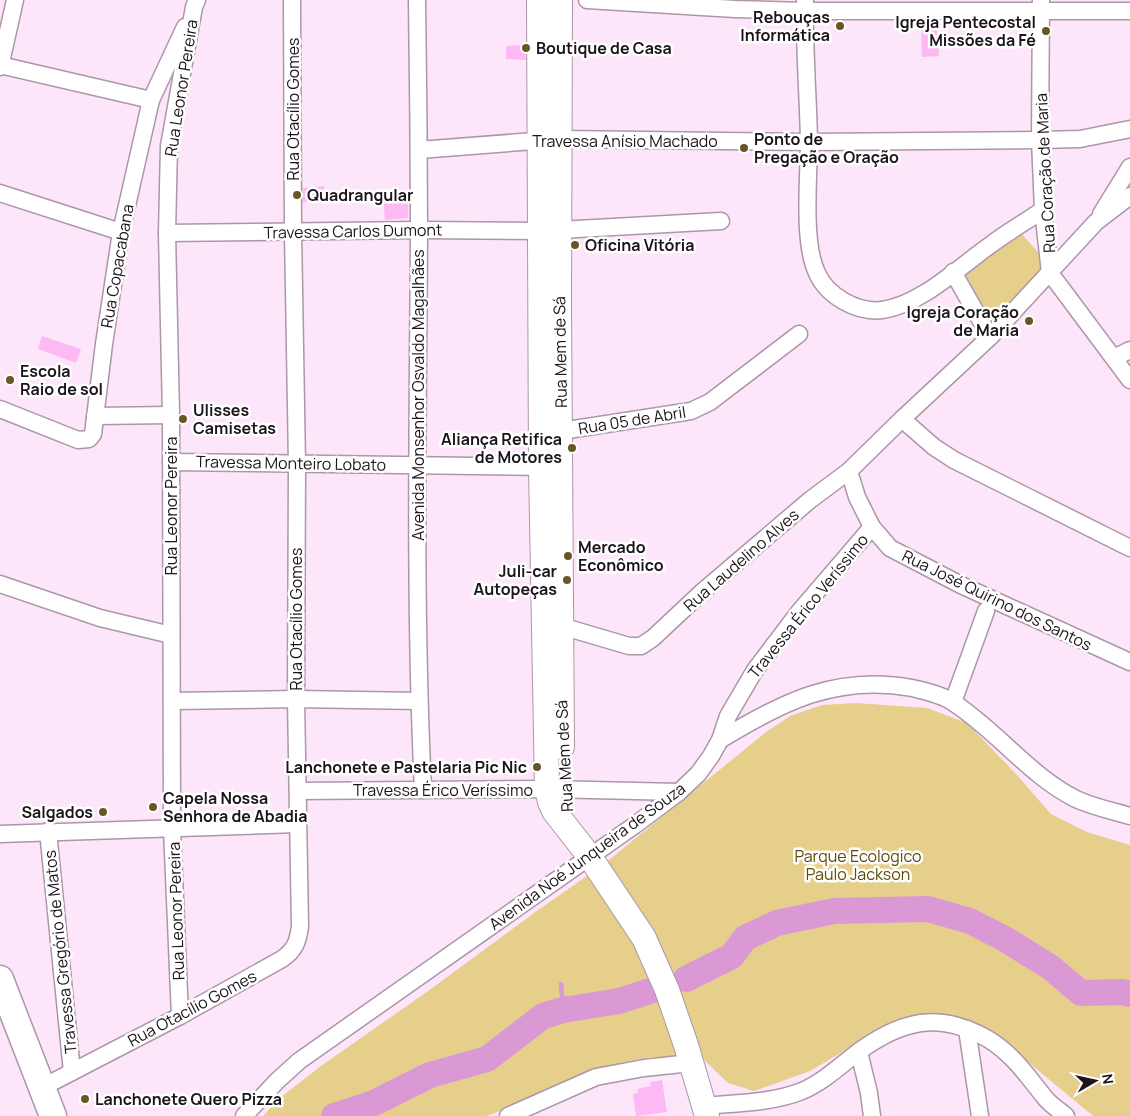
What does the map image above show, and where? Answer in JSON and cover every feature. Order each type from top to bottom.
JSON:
[{"type":"main road","points":[[0,979],[8,1023],[43,1087],[53,1116]]},
{"type":"street","points":[[15,0],[0,66],[151,100]]},
{"type":"street","name":"Rua Otacílio Gomes","points":[[43,1087],[180,1016],[282,960],[295,948],[298,940],[300,926],[296,700],[297,464],[292,0]]},
{"type":"street","name":"Avenida Monsenhor Osvaldo Magalhães","points":[[416,0],[419,150],[416,464],[418,701],[423,790]]},
{"type":"street","name":"Rua Mem de Sá","points":[[539,0],[549,139],[551,467],[555,621],[555,790],[550,802],[554,811],[590,857],[644,938],[660,972],[706,1111]]},
{"type":"street","name":"Rua Mem de Sá","points":[[549,139],[560,0]]},
{"type":"street","points":[[587,0],[735,9],[805,6],[1041,6],[1130,11]]},
{"type":"street","name":"Rua Copacabana","points":[[0,409],[72,438],[84,441],[93,434],[121,232],[151,100],[196,4]]},
{"type":"street","name":"Rua Leonor Pereira","points":[[180,1016],[172,829],[173,701],[168,233],[169,146],[196,4]]},
{"type":"street","points":[[805,6],[809,142],[808,229],[816,271],[823,283],[833,293],[851,305],[866,310],[882,310],[900,305],[916,297],[1043,210]]},
{"type":"street","name":"Rua Coração de Maria","points":[[1041,6],[1040,140],[1043,210],[1050,273],[1130,380]]},
{"type":"street","name":"Travessa Anísio Machado","points":[[419,150],[549,139],[809,142],[1080,139],[1130,129]]},
{"type":"street","name":"Rua Laudelino Alves","points":[[555,621],[629,646],[641,646],[653,638],[702,592],[810,500],[849,471],[990,337],[1096,222],[1130,168]]},
{"type":"street","points":[[0,193],[121,232]]},
{"type":"street","name":"Rua Laudelino Alves","points":[[1096,222],[1130,196]]},
{"type":"street","name":"Travessa Carlos Dumont","points":[[168,233],[549,230],[721,221]]},
{"type":"street","name":"Rua Mem de Sá","points":[[549,230],[561,431],[551,467]]},
{"type":"street","points":[[953,272],[990,337]]},
{"type":"street","name":"Rua 05 de Abril","points":[[561,431],[681,413],[697,408],[710,402],[799,334]]},
{"type":"street","points":[[1114,358],[1130,350]]},
{"type":"street","points":[[95,416],[171,416]]},
{"type":"street","points":[[902,419],[934,447],[954,460],[1130,548]]},
{"type":"street","name":"Travessa Monteiro Lobato","points":[[171,462],[551,467]]},
{"type":"street","name":"Rua José Quirino dos Santos","points":[[849,471],[857,497],[872,527],[890,548],[961,585],[1130,662]]},
{"type":"street","name":"Travessa Érico Veríssimo","points":[[720,740],[728,716],[755,670],[799,612],[872,527]]},
{"type":"street","points":[[0,584],[100,618],[171,635]]},
{"type":"street","points":[[953,702],[986,611]]},
{"type":"street","name":"Avenida Noé Junqueira de Souza","points":[[244,1116],[299,1061],[590,857],[679,792],[698,774],[720,740],[760,715],[782,704],[818,692],[853,684],[893,684],[924,690],[953,702],[1053,785],[1077,799],[1130,816]]},
{"type":"street","points":[[173,701],[418,701]]},
{"type":"street","name":"Travessa Érico Veríssimo","points":[[298,791],[555,790],[679,792]]},
{"type":"street","points":[[0,834],[298,824]]},
{"type":"street","name":"Travessa Gregório de Matos","points":[[48,831],[72,1072]]},
{"type":"street","points":[[706,1111],[801,1091],[824,1079],[882,1036],[912,1024],[927,1022],[942,1023],[967,1029],[988,1039],[1018,1064],[1046,1108],[1066,1116]]},
{"type":"street","points":[[967,1029],[980,1116]]},
{"type":"street","points":[[859,1052],[872,1116]]},
{"type":"street","points":[[508,1116],[596,1077],[644,1068],[691,1063]]},
{"type":"green space","points":[[1021,233],[1045,260],[1046,267],[991,328],[969,289],[966,272],[977,261]]},
{"type":"green space","name":"Parque Ecologico Paulo Jackson","points":[[856,703],[927,708],[967,723],[1051,814],[1087,832],[1130,845],[1130,1116],[1093,1116],[1022,1057],[978,1025],[908,1018],[869,1033],[810,1071],[754,1091],[728,1083],[704,1060],[696,1057],[651,1057],[624,1062],[487,1116],[263,1116],[281,1097],[321,1066],[604,864],[766,732],[790,716],[822,705]]},
{"type":"building","points":[[921,21],[937,21],[939,56],[922,57]]},
{"type":"building","points":[[525,45],[526,60],[506,59],[506,46]]},
{"type":"building","points":[[324,186],[325,200],[303,202],[303,188]]},
{"type":"building","points":[[383,197],[408,198],[408,218],[385,220]]},
{"type":"building","points":[[42,336],[81,349],[76,363],[38,349]]},
{"type":"building","points":[[662,1080],[667,1112],[636,1116],[633,1094],[638,1093],[637,1089],[651,1086],[650,1082]]},
{"type":"waterway","points":[[686,979],[732,956],[745,938],[777,923],[834,911],[928,909],[970,921],[1005,939],[1050,967],[1081,993],[1123,992],[1130,994]]},
{"type":"waterway","points":[[561,984],[563,1010]]},
{"type":"waterway","points":[[334,1116],[374,1103],[430,1075],[487,1059],[543,1016],[563,1010],[619,1001],[650,991]]},
{"type":"place","name":"Rebouças Informática","points":[[840,26]]},
{"type":"place","name":"Igreja Pentecostal Missões da Fé","points":[[1046,31]]},
{"type":"place","name":"Boutique de Casa","points":[[526,48]]},
{"type":"place","name":"Ponto de Pregação e Oração","points":[[744,148]]},
{"type":"place","name":"Quadrangular","points":[[297,195]]},
{"type":"place","name":"Oficina Vitória","points":[[575,245]]},
{"type":"place","name":"Igreja Coração de Maria","points":[[1029,321]]},
{"type":"place","name":"Escola Raio de sol","points":[[10,380]]},
{"type":"place","name":"Ulisses Camisetas","points":[[183,419]]},
{"type":"place","name":"Aliança Retifica de Motores","points":[[572,448]]},
{"type":"place","name":"Mercado Econômico","points":[[568,556]]},
{"type":"place","name":"Juli-car Autopeças","points":[[567,580]]},
{"type":"place","name":"Lanchonete e Pastelaria Pic Nic","points":[[537,767]]},
{"type":"place","name":"Capela Nossa Senhora de Abadia","points":[[153,807]]},
{"type":"place","name":"Salgados","points":[[103,812]]},
{"type":"place","name":"Lanchonete Quero Pizza","points":[[85,1099]]}]
